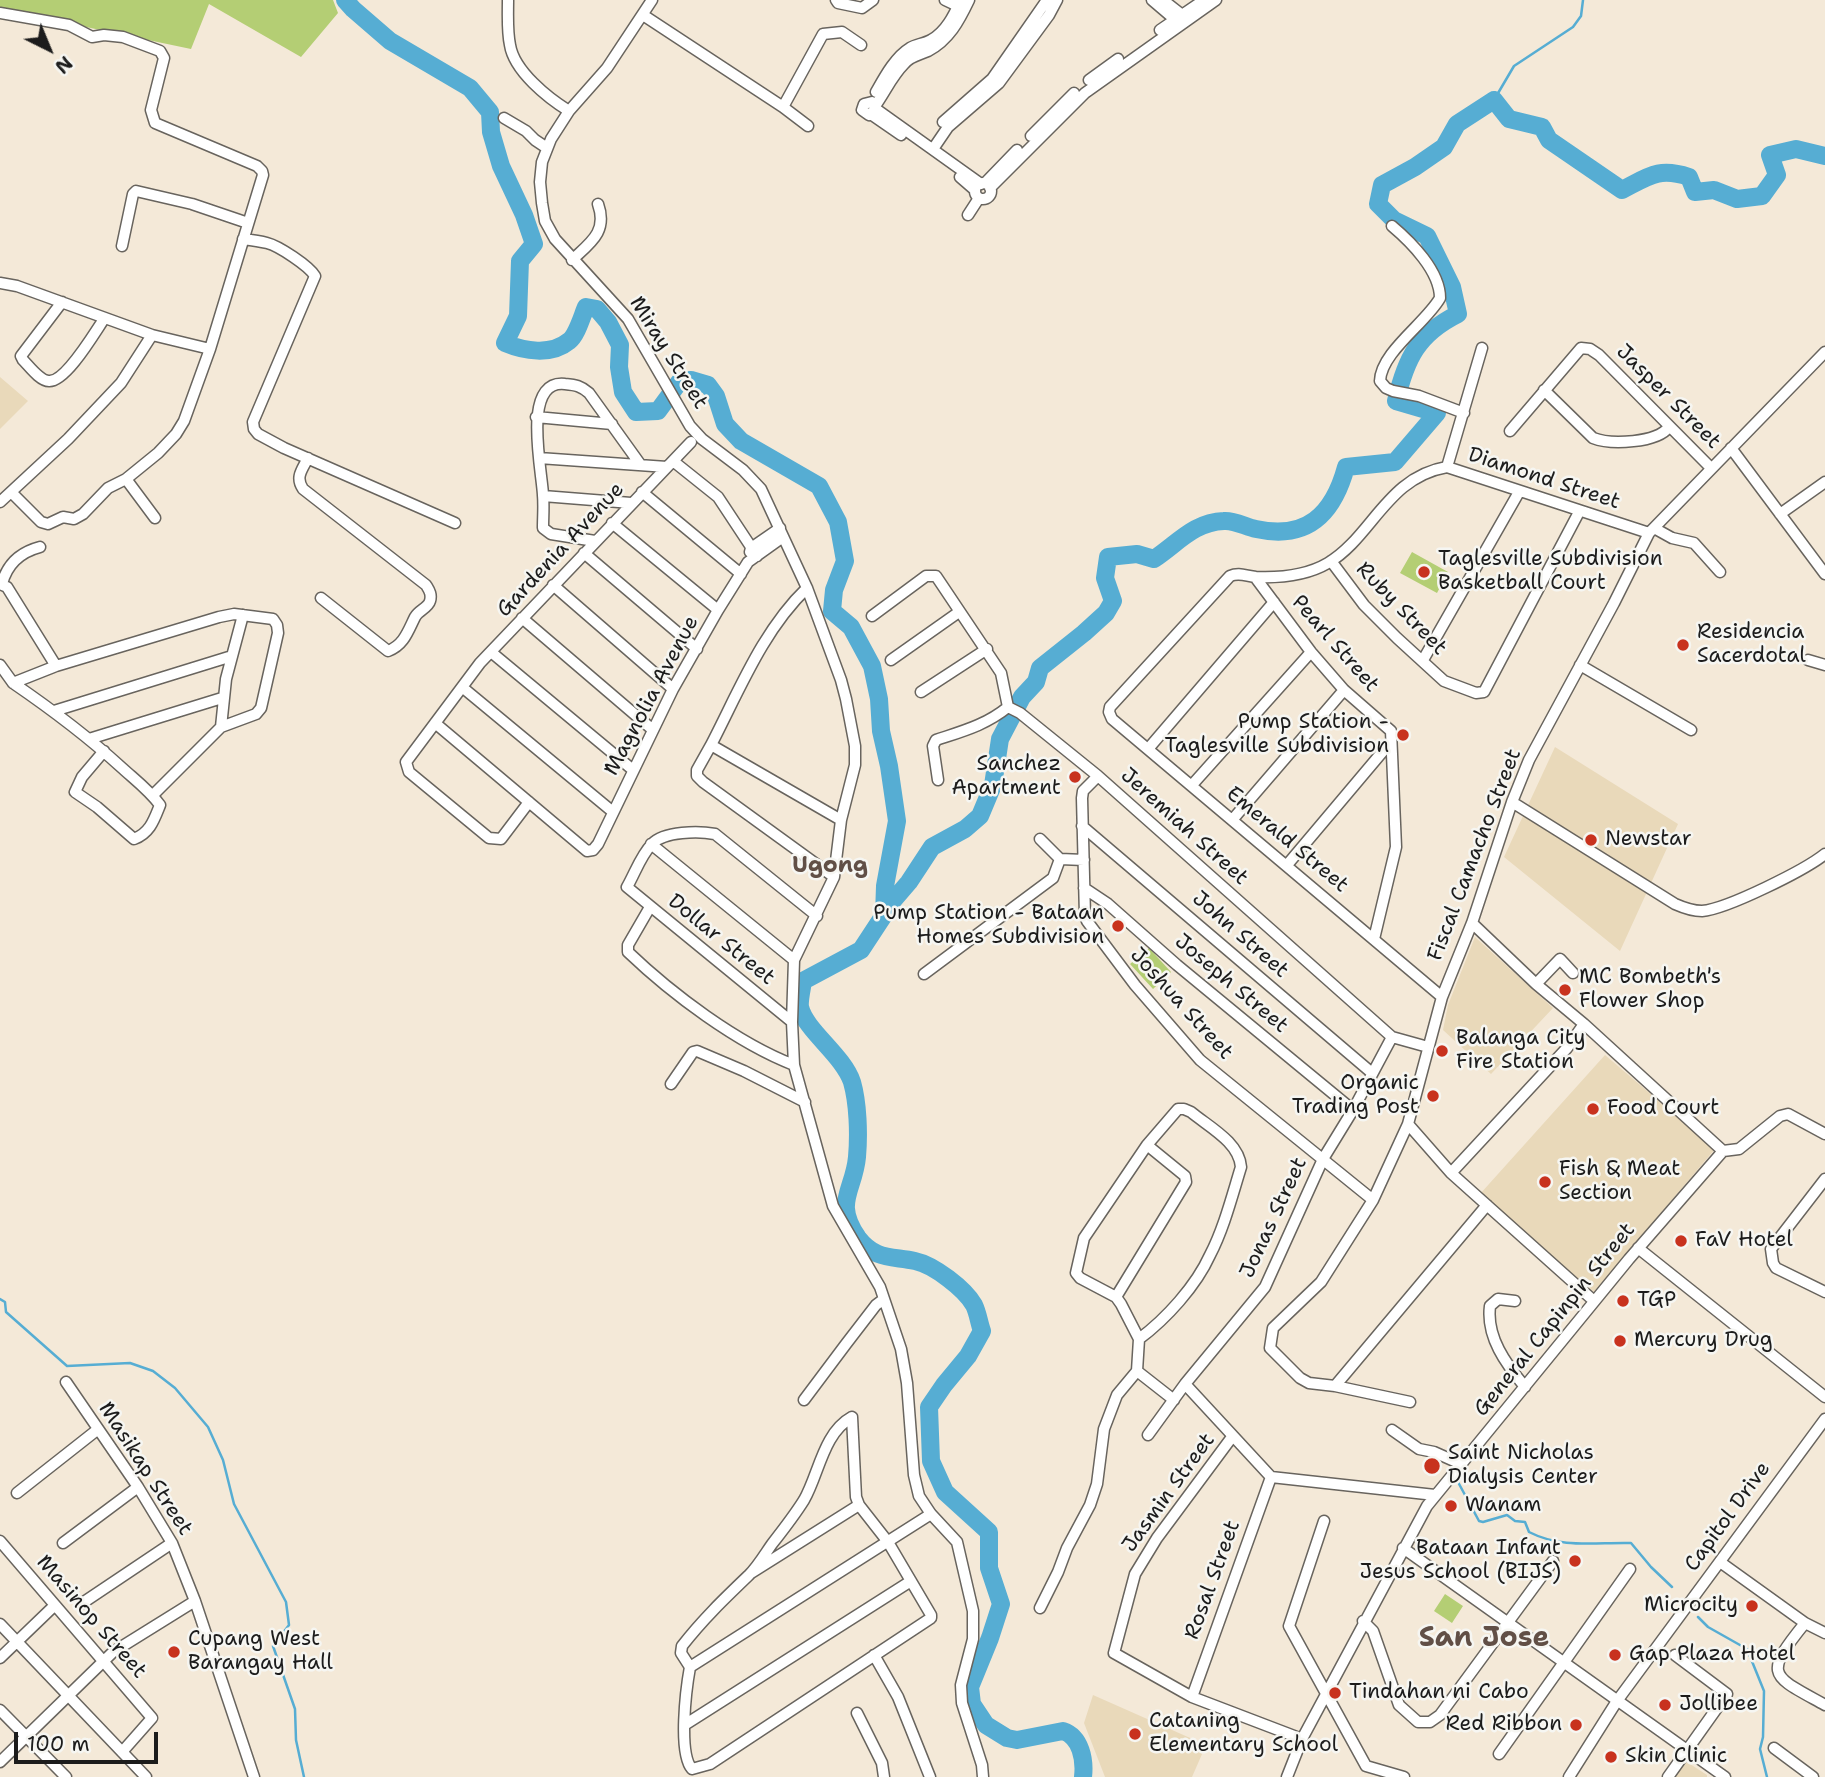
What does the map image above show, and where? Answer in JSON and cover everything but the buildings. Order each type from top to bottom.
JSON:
[{"type":"street","points":[[508,0],[512,53],[520,67],[538,87],[551,100],[569,111]]},
{"type":"street","name":"Miray Street","points":[[652,0],[607,68],[569,111],[547,148],[540,181],[545,221],[572,260],[615,302],[628,319],[666,387],[696,433],[743,470],[761,489],[807,588],[842,680],[855,746],[855,765],[841,820],[834,877],[794,960]]},
{"type":"street","points":[[836,0],[838,3],[862,8],[873,0]]},
{"type":"street","points":[[853,0],[861,0]]},
{"type":"street","points":[[945,0],[965,3]]},
{"type":"street","points":[[930,148],[945,125],[995,81],[1046,9],[1057,0]]},
{"type":"street","points":[[1152,0],[1182,20]]},
{"type":"street","points":[[1163,0],[1182,20]]},
{"type":"street","points":[[1182,20],[1204,0]]},
{"type":"street","points":[[968,215],[982,189],[1082,90],[1138,49],[1216,0]]},
{"type":"street","points":[[965,3],[934,43],[901,61],[884,85],[873,108],[982,189]]},
{"type":"street","points":[[0,13],[68,25],[92,37],[123,37],[160,51],[164,58],[151,110],[155,123],[257,166],[263,175],[210,349],[190,408],[176,433],[158,453],[126,479],[108,488],[74,519],[63,517],[48,524],[41,522],[11,492]]},
{"type":"street","points":[[643,15],[783,107],[808,127]]},
{"type":"street","points":[[783,107],[823,34],[842,32],[860,45]]},
{"type":"street","points":[[504,118],[547,148]]},
{"type":"street","points":[[905,133],[930,148],[982,189]]},
{"type":"street","points":[[122,246],[133,194],[136,191],[192,204],[248,223]]},
{"type":"street","points":[[572,260],[594,239],[600,229],[602,215],[598,204]]},
{"type":"street","points":[[1392,226],[1411,244],[1431,270],[1441,293],[1438,303],[1397,347],[1382,372],[1380,381],[1386,388],[1396,392],[1464,413]]},
{"type":"street","points":[[243,239],[269,243],[315,273],[253,422],[254,429],[284,449],[455,523]]},
{"type":"street","points":[[0,283],[17,286],[152,335],[210,349]]},
{"type":"street","points":[[62,302],[21,356],[44,380],[51,382],[58,378],[80,354],[104,319]]},
{"type":"street","points":[[0,502],[68,439],[121,383],[152,335]]},
{"type":"street","points":[[1447,467],[1482,348]]},
{"type":"street","name":"Jasper Street","points":[[1510,431],[1581,348],[1590,349],[1711,468]]},
{"type":"street","name":"Fiscal Camacho Street","points":[[1408,1124],[1442,997],[1472,923],[1512,802],[1529,760],[1651,530],[1825,352]]},
{"type":"street","points":[[595,541],[546,532],[543,528],[536,417],[551,384],[580,386],[589,393],[640,464]]},
{"type":"street","points":[[1544,390],[1593,438],[1599,440],[1643,440],[1665,432],[1669,427]]},
{"type":"street","points":[[536,417],[612,424]]},
{"type":"street","name":"Gardenia Avenue","points":[[529,802],[501,839],[489,838],[409,772],[406,762],[491,652],[691,442]]},
{"type":"street","points":[[1731,448],[1825,574]]},
{"type":"street","points":[[309,458],[299,474],[303,489],[426,585],[431,598],[430,603],[416,615],[410,631],[396,646],[387,651],[321,598]]},
{"type":"street","points":[[540,458],[670,464],[718,496],[752,555]]},
{"type":"street","name":"Diamond Street","points":[[1109,712],[1110,707],[1230,576],[1237,573],[1255,577],[1296,575],[1312,571],[1331,561],[1386,502],[1408,484],[1437,469],[1447,467],[1579,512],[1694,544],[1720,572]]},
{"type":"street","points":[[126,479],[155,518]]},
{"type":"street","points":[[1780,514],[1825,482]]},
{"type":"street","points":[[642,492],[741,574]]},
{"type":"street","points":[[1423,660],[1519,492]]},
{"type":"street","points":[[543,496],[631,503]]},
{"type":"street","name":"Ruby Street","points":[[1331,561],[1364,605],[1444,681],[1476,693],[1484,692],[1579,512]]},
{"type":"street","points":[[612,523],[718,610]]},
{"type":"street","name":"Magnolia Avenue","points":[[529,802],[587,851],[593,850],[673,690],[718,610],[752,555],[782,532]]},
{"type":"street","points":[[40,547],[26,551],[16,559],[1,584],[7,587],[56,666]]},
{"type":"street","points":[[584,553],[696,649]]},
{"type":"street","points":[[872,616],[926,576],[936,576],[987,649],[1003,678],[1014,710],[934,741],[938,779]]},
{"type":"street","name":"Pearl Street","points":[[1255,577],[1311,652],[1345,690],[1391,730],[1396,847],[1374,939]]},
{"type":"street","points":[[552,585],[673,690]]},
{"type":"street","points":[[807,588],[782,614],[744,680],[697,775],[834,877]]},
{"type":"street","points":[[1148,748],[1274,602]]},
{"type":"street","points":[[891,660],[959,612]]},
{"type":"street","points":[[221,727],[222,698],[243,615]]},
{"type":"street","points":[[13,683],[56,666],[219,617],[243,615],[272,619],[277,625],[275,646],[261,708],[256,714],[221,727],[153,795]]},
{"type":"street","points":[[522,618],[653,730]]},
{"type":"street","points":[[921,692],[987,649]]},
{"type":"street","points":[[491,652],[634,770]]},
{"type":"street","points":[[1192,785],[1311,652]]},
{"type":"street","points":[[54,711],[232,656]]},
{"type":"street","points":[[1808,660],[1825,665]]},
{"type":"street","points":[[0,665],[13,683],[54,711],[104,751],[153,795],[160,805],[146,833],[134,839],[75,792],[82,777],[104,751]]},
{"type":"street","points":[[1580,665],[1691,730]]},
{"type":"street","points":[[462,687],[613,812]]},
{"type":"street","points":[[1233,819],[1345,690]]},
{"type":"street","points":[[89,739],[222,698]]},
{"type":"street","name":"Jeremiah Street","points":[[1014,710],[1098,776],[1392,1037],[1429,1048]]},
{"type":"street","name":"Emerald Street","points":[[1109,712],[1112,719],[1442,997]]},
{"type":"street","points":[[435,723],[529,802]]},
{"type":"street","points":[[1287,865],[1390,744]]},
{"type":"street","points":[[711,745],[841,820]]},
{"type":"street","name":"Joshua Street","points":[[1098,776],[1083,791],[1081,808],[1086,919],[1135,985],[1200,1060],[1373,1200]]},
{"type":"street","points":[[1512,802],[1675,904],[1693,911],[1705,911],[1735,900],[1784,878],[1825,854]]},
{"type":"street","name":"John Street","points":[[1083,826],[1372,1073]]},
{"type":"street","points":[[817,916],[715,834],[699,830],[658,839],[651,844],[794,960],[794,1065],[833,1206],[872,1271],[884,1299],[901,1349],[914,1475],[919,1496],[931,1514],[955,1537],[970,1594],[973,1639],[961,1685],[962,1703],[984,1777]]},
{"type":"street","points":[[1040,839],[1060,859],[1083,860]]},
{"type":"street","name":"Dollar Street","points":[[651,844],[627,887],[792,1022]]},
{"type":"street","points":[[924,974],[1053,878],[1060,859]]},
{"type":"street","name":"Joseph Street","points":[[1084,888],[1108,904],[1177,965],[1353,1110]]},
{"type":"street","points":[[650,907],[628,945],[628,952],[696,1009],[765,1051],[794,1065]]},
{"type":"street","points":[[1472,923],[1536,984],[1584,1024],[1723,1151],[1739,1149],[1780,1116],[1788,1114],[1825,1134]]},
{"type":"street","points":[[1536,984],[1560,959],[1573,973]]},
{"type":"street","points":[[1451,1172],[1567,1048],[1584,1024]]},
{"type":"street","name":"Jonas Street","points":[[1148,1435],[1185,1384],[1265,1287],[1322,1159],[1353,1110],[1392,1037]]},
{"type":"street","points":[[671,1084],[693,1052],[697,1051],[805,1102]]},
{"type":"street","points":[[1040,1608],[1090,1505],[1097,1484],[1104,1429],[1113,1406],[1122,1387],[1136,1371],[1139,1339],[1116,1297],[1080,1278],[1076,1273],[1084,1238],[1147,1145],[1178,1110],[1184,1108],[1234,1147],[1240,1156],[1241,1167],[1210,1257],[1182,1297],[1156,1326],[1139,1339]]},
{"type":"street","points":[[1410,1402],[1308,1383],[1270,1348],[1272,1332],[1321,1282],[1373,1200],[1408,1124],[1451,1172],[1594,1301]]},
{"type":"street","points":[[1116,1297],[1186,1182],[1185,1176],[1147,1145]]},
{"type":"street","name":"General Capinpin Street","points":[[1287,1777],[1302,1739],[1427,1506],[1638,1248],[1723,1151]]},
{"type":"street","points":[[1825,1179],[1771,1249],[1776,1268],[1825,1292]]},
{"type":"street","points":[[1335,1386],[1487,1205]]},
{"type":"street","points":[[1638,1248],[1825,1397]]},
{"type":"street","points":[[803,1401],[876,1305],[884,1299]]},
{"type":"street","points":[[1515,1301],[1498,1299],[1490,1306],[1489,1313],[1498,1349],[1525,1387]]},
{"type":"street","points":[[1136,1371],[1174,1399]]},
{"type":"street","name":"Masikap Street","points":[[66,1382],[138,1487],[172,1543],[195,1601],[254,1777]]},
{"type":"street","points":[[1185,1384],[1271,1476],[1435,1495]]},
{"type":"street","points":[[751,1573],[795,1516],[808,1494],[829,1443],[844,1422],[852,1417],[856,1497],[859,1505],[888,1542],[930,1612],[930,1618],[701,1769],[692,1769],[686,1762],[685,1696],[690,1667],[681,1654],[682,1646],[718,1602],[751,1573],[859,1505]]},
{"type":"street","name":"Capitol Drive","points":[[1569,1777],[1617,1701],[1825,1419]]},
{"type":"street","points":[[17,1493],[97,1430]]},
{"type":"street","points":[[1392,1430],[1419,1449],[1434,1452],[1461,1464]]},
{"type":"street","name":"Jasmin Street","points":[[1192,1697],[1114,1653],[1135,1574],[1157,1538],[1232,1437]]},
{"type":"street","name":"Rosal Street","points":[[1192,1697],[1271,1476]]},
{"type":"street","points":[[63,1543],[138,1487]]},
{"type":"street","points":[[690,1667],[931,1514]]},
{"type":"street","points":[[1324,1521],[1289,1626],[1366,1766],[1389,1775],[1404,1777]]},
{"type":"street","name":"Masinop Street","points":[[0,1541],[152,1718],[122,1752]]},
{"type":"street","points":[[81,1604],[172,1543]]},
{"type":"street","points":[[1403,1548],[1617,1701],[1712,1773],[1725,1777]]},
{"type":"street","points":[[1363,1621],[1373,1631],[1399,1705],[1418,1722],[1430,1722],[1440,1715],[1553,1561]]},
{"type":"street","points":[[1720,1562],[1805,1623],[1825,1633]]},
{"type":"street","points":[[1499,1754],[1630,1569]]},
{"type":"street","points":[[686,1724],[911,1581]]},
{"type":"street","points":[[0,1762],[113,1652],[195,1601]]},
{"type":"street","points":[[0,1658],[54,1606]]},
{"type":"street","points":[[1805,1623],[1784,1649],[1777,1672],[1784,1682],[1825,1704]]},
{"type":"street","points":[[0,1624],[146,1777]]},
{"type":"street","points":[[874,1655],[898,1697],[930,1777]]},
{"type":"street","points":[[1668,1777],[1726,1696],[1725,1691],[1675,1655]]},
{"type":"street","points":[[1192,1697],[1302,1739]]},
{"type":"street","points":[[0,1710],[66,1777]]},
{"type":"street","points":[[858,1713],[882,1763],[884,1777]]},
{"type":"street","points":[[1774,1748],[1813,1777]]},
{"type":"shaded area","points":[[0,377],[28,401],[0,429]]},
{"type":"shaded area","name":"Newstar","points":[[1555,747],[1678,824],[1620,951],[1504,857]]},
{"type":"shaded area","points":[[1475,937],[1553,1008],[1491,1074],[1443,1030],[1448,1005]]},
{"type":"shaded area","points":[[1605,1055],[1715,1149],[1594,1292],[1480,1194]]},
{"type":"shaded area","name":"Cataning Elementary School","points":[[1093,1695],[1206,1745],[1192,1777],[1105,1777],[1084,1723]]},
{"type":"shaded area","points":[[1687,1762],[1707,1775],[1707,1777],[1674,1777]]},
{"type":"green space","points":[[0,0],[333,0],[338,13],[301,57],[209,4],[191,49],[0,9]]},
{"type":"green space","name":"Taglesville Subdivision Basketball Court","points":[[1412,552],[1448,572],[1437,593],[1400,573]]},
{"type":"green space","points":[[1149,948],[1171,972],[1153,989],[1130,964]]},
{"type":"green space","points":[[1445,1594],[1463,1606],[1452,1623],[1434,1611]]},
{"type":"waterway","points":[[345,0],[390,41],[470,88],[490,112],[491,132],[501,166],[534,244],[520,261],[518,316],[505,343],[537,351],[554,349],[572,338],[586,307],[597,309],[608,322],[620,345],[619,367],[623,392],[636,412],[658,411],[680,381],[691,380],[708,385],[716,396],[725,424],[741,441],[819,486],[838,522],[845,561],[834,590],[832,611],[851,627],[872,666],[897,821],[885,886],[884,915],[861,950],[803,981],[800,1007],[809,1025],[841,1062],[854,1090],[858,1119],[857,1157],[846,1206],[851,1226],[864,1245],[877,1254],[923,1263],[948,1278],[974,1305],[982,1331],[968,1356],[929,1407],[931,1461],[945,1492],[989,1532],[989,1568],[1001,1604],[970,1687],[972,1704],[986,1725],[1007,1738],[1017,1740],[1063,1731],[1069,1734],[1080,1750],[1083,1777]]},
{"type":"waterway","points":[[1494,100],[1514,66],[1573,27],[1581,16],[1583,0]]},
{"type":"waterway","points":[[885,910],[909,882],[932,847],[965,829],[980,816],[993,785],[1000,739],[1022,697],[1036,682],[1040,668],[1106,613],[1113,601],[1105,578],[1108,557],[1137,554],[1154,559],[1187,534],[1213,522],[1232,522],[1274,531],[1303,527],[1325,511],[1346,467],[1395,462],[1437,413],[1396,401],[1409,360],[1423,339],[1458,314],[1452,287],[1427,236],[1394,220],[1378,204],[1382,185],[1444,147],[1457,124],[1494,100],[1509,119],[1542,127],[1549,140],[1622,190],[1654,174],[1670,173],[1689,177],[1695,192],[1714,190],[1737,199],[1762,196],[1777,175],[1770,155],[1796,149],[1825,156]]},
{"type":"waterway","points":[[0,1299],[5,1302],[6,1312],[67,1366],[130,1363],[153,1371],[175,1388],[208,1427],[223,1460],[234,1504],[286,1602],[289,1625],[273,1646],[295,1709],[296,1740],[304,1777]]},
{"type":"waterway","points":[[1458,1482],[1479,1521],[1507,1515],[1515,1521],[1525,1522],[1529,1532],[1554,1541],[1579,1544],[1631,1543],[1672,1587]]},
{"type":"waterway","points":[[1698,1617],[1708,1627],[1747,1649],[1764,1691],[1763,1737],[1760,1749],[1767,1777]]},
{"type":"place","name":"Taglesville Subdivision Basketball Court","points":[[1424,572]]},
{"type":"place","name":"Residencia Sacerdotal","points":[[1683,645]]},
{"type":"place","name":"Pump Station - Taglesville Subdivision","points":[[1403,735]]},
{"type":"place","name":"Sanchez Apartment","points":[[1075,777]]},
{"type":"place","name":"Newstar","points":[[1591,840]]},
{"type":"place","name":"Pump Station - Bataan Homes Subdivision","points":[[1118,926]]},
{"type":"place","name":"MC Bombeth's Flower Shop","points":[[1565,990]]},
{"type":"place","name":"Balanga City Fire Station","points":[[1442,1051]]},
{"type":"place","name":"Organic Trading Post","points":[[1433,1096]]},
{"type":"place","name":"Food Court","points":[[1593,1109]]},
{"type":"place","name":"Fish & Meat Section","points":[[1545,1182]]},
{"type":"place","name":"FaV Hotel","points":[[1681,1241]]},
{"type":"place","name":"TGP","points":[[1623,1301]]},
{"type":"place","name":"Mercury Drug","points":[[1620,1341]]},
{"type":"place","name":"Saint Nicholas Dialysis Center","points":[[1432,1466]]},
{"type":"place","name":"Wanam","points":[[1451,1506]]},
{"type":"place","name":"Bataan Infant Jesus School (BIJS)","points":[[1575,1561]]},
{"type":"place","name":"Microcity","points":[[1752,1606]]},
{"type":"place","name":"Cupang West Barangay Hall","points":[[174,1652]]},
{"type":"place","name":"Gap Plaza Hotel","points":[[1615,1655]]},
{"type":"place","name":"Tindahan ni Cabo","points":[[1335,1693]]},
{"type":"place","name":"Jollibee","points":[[1665,1705]]},
{"type":"place","name":"Red Ribbon","points":[[1576,1725]]},
{"type":"place","name":"Cataning Elementary School","points":[[1135,1734]]},
{"type":"place","name":"Skin Clinic","points":[[1611,1757]]},
{"type":"district","name":"Ugong","points":[[830,866]]},
{"type":"district","name":"San Jose","points":[[1484,1639]]}]
